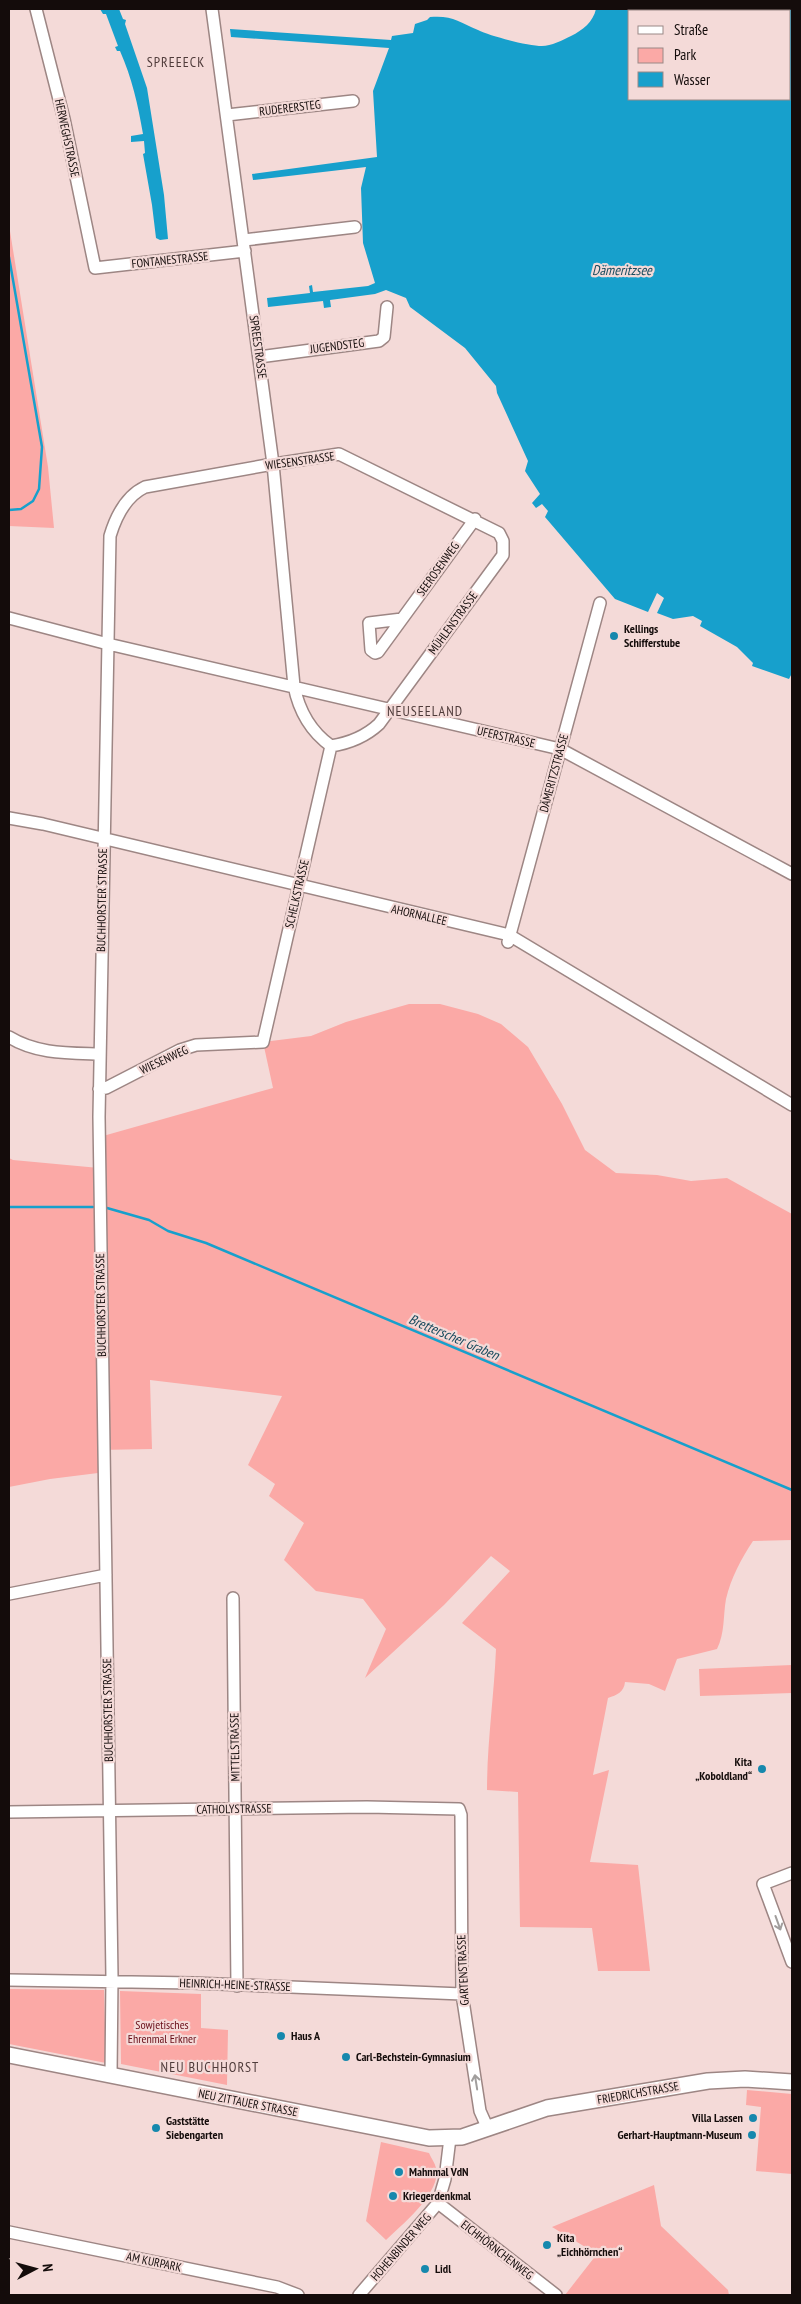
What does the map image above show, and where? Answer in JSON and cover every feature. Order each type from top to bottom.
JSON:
[{"type":"main road","name":"NEU ZITTAUER STRASSE","points":[[9,2055],[422,2136],[462,2137],[488,2129]]},
{"type":"main road","name":"FRIEDRICHSTRASSE","points":[[488,2129],[547,2108],[708,2081],[745,2079],[792,2082]]},
{"type":"street","name":"HERWEGHSTRASSE","points":[[36,9],[64,119],[95,268]]},
{"type":"street","name":"SPREESTRASSE","points":[[212,9],[274,464],[294,686]]},
{"type":"street","name":"RUDERERSTEG","points":[[227,115],[353,101]]},
{"type":"street","name":"FONTANESTRASSE","points":[[95,268],[355,227]]},
{"type":"street","name":"JUGENDSTEG","points":[[259,357],[380,341],[384,336],[387,307]]},
{"type":"street","name":"WIESENSTRASSE","points":[[110,536],[115,519],[128,500],[137,491],[145,488],[339,454],[475,519],[499,533]]},
{"type":"street","name":"SEEROSENWEG","points":[[402,619],[475,519]]},
{"type":"street","name":"MÜHLENSTRASSE","points":[[390,710],[503,555],[503,541],[499,533]]},
{"type":"street","name":"BUCHHORSTER STRASSE","points":[[110,536],[98,1054],[110,1810],[111,2075]]},
{"type":"street","name":"DÄMERITZSTRASSE","points":[[508,939],[600,603]]},
{"type":"street","name":"UFERSTRASSE","points":[[9,618],[108,644],[560,749],[792,874]]},
{"type":"street","points":[[294,686],[300,708],[309,724],[320,738],[331,746],[364,737],[379,724],[390,710]]},
{"type":"street","name":"SCHELKSTRASSE","points":[[263,1042],[331,746]]},
{"type":"street","name":"AHORNALLEE","points":[[9,818],[508,939],[792,1105]]},
{"type":"street","points":[[9,1037],[35,1049],[58,1053],[98,1054]]},
{"type":"street","name":"WIESENWEG","points":[[99,1089],[107,1088],[180,1050],[196,1045],[263,1042]]},
{"type":"street","points":[[9,1594],[106,1575]]},
{"type":"street","name":"MITTELSTRASSE","points":[[234,1598],[237,1986]]},
{"type":"street","name":"CATHOLYSTRASSE","points":[[9,1812],[383,1807],[459,1809]]},
{"type":"street","name":"GARTENSTRASSE","points":[[459,1809],[461,1815],[462,1994],[480,2111],[488,2129]]},
{"type":"street","points":[[792,1873],[763,1884],[792,1962]]},
{"type":"street","name":"HEINRICH-HEINE-STRASSE","points":[[9,1980],[462,1994]]},
{"type":"street","name":"HOHENBINDER WEG","points":[[359,2295],[438,2203],[445,2178],[450,2138]]},
{"type":"street","name":"EICHHÖRNCHENWEG","points":[[438,2203],[556,2295]]},
{"type":"street","name":"AM KURPARK","points":[[9,2232],[277,2287],[298,2295]]},
{"type":"green space","points":[[9,225],[48,467],[54,528],[9,526]]},
{"type":"green space","points":[[409,1004],[440,1004],[478,1014],[501,1024],[528,1047],[562,1104],[585,1150],[616,1173],[657,1175],[691,1181],[727,1178],[792,1214],[792,1540],[753,1541],[737,1569],[728,1591],[723,1631],[717,1649],[677,1659],[665,1691],[649,1684],[625,1682],[620,1693],[608,1698],[593,1775],[609,1770],[590,1862],[638,1865],[650,1971],[598,1971],[592,1928],[520,1927],[518,1792],[487,1790],[496,1649],[462,1623],[510,1571],[491,1556],[444,1605],[365,1678],[386,1629],[363,1599],[316,1591],[284,1560],[304,1523],[269,1496],[275,1484],[248,1465],[282,1396],[150,1380],[152,1449],[99,1450],[98,1473],[50,1479],[9,1487],[9,1158],[13,1160],[99,1168],[103,1136],[273,1088],[263,1042],[311,1036],[346,1022]]},
{"type":"green space","points":[[792,1665],[792,1693],[700,1696],[699,1669]]},
{"type":"green space","points":[[9,1989],[104,1990],[106,2063],[9,2044]]},
{"type":"green space","name":"Sowjetisches Ehrenmal Erkner","points":[[120,1991],[201,1994],[201,2028],[228,2030],[227,2085],[121,2064]]},
{"type":"green space","points":[[747,2090],[792,2094],[792,2174],[756,2171],[761,2107],[746,2105]]},
{"type":"green space","points":[[381,2142],[429,2153],[436,2168],[433,2187],[427,2197],[386,2240],[366,2221]]},
{"type":"green space","points":[[654,2185],[661,2226],[728,2290],[729,2295],[565,2295],[597,2254],[552,2227]]},
{"type":"water","points":[[100,9],[119,9],[123,19],[126,20],[125,24],[147,88],[164,195],[168,239],[160,240],[156,238],[143,154],[145,153],[144,141],[131,142],[131,136],[143,134],[137,102],[120,51],[117,51],[115,47],[118,46],[106,14],[103,14]]},
{"type":"water","name":"Dämeritzsee","points":[[596,9],[662,10],[628,10],[628,100],[791,100],[791,10],[712,10],[792,9],[792,673],[789,679],[752,666],[753,663],[737,647],[700,626],[702,621],[693,616],[673,619],[657,613],[664,598],[657,593],[648,612],[615,599],[545,517],[548,511],[542,504],[536,508],[532,503],[540,494],[525,471],[528,461],[497,393],[496,386],[465,348],[410,307],[406,298],[386,290],[375,294],[330,300],[331,307],[324,308],[323,301],[268,307],[267,298],[310,293],[309,286],[312,285],[313,292],[368,286],[375,283],[363,243],[361,188],[366,167],[253,180],[252,174],[377,157],[373,91],[389,48],[231,37],[230,29],[391,40],[392,36],[413,33],[415,24],[430,17],[444,17],[500,38],[542,46],[557,42],[580,31],[590,22]]},
{"type":"waterway","points":[[9,257],[42,447],[39,489],[33,501],[21,509],[9,510]]},
{"type":"waterway","name":"Bretterscher Graben","points":[[9,1207],[93,1207]]},
{"type":"waterway","name":"Bretterscher Graben","points":[[107,1208],[149,1220],[168,1231],[206,1243],[792,1490]]},
{"type":"place","name":"Kellings Schifferstube","points":[[614,636]]},
{"type":"place","name":"Kita „Koboldland“","points":[[762,1769]]},
{"type":"place","name":"Haus A","points":[[281,2036]]},
{"type":"place","name":"Carl-Bechstein-Gymnasium","points":[[346,2057]]},
{"type":"place","name":"Villa Lassen","points":[[753,2118]]},
{"type":"place","name":"Gaststätte Siebengarten","points":[[156,2128]]},
{"type":"place","name":"Gerhart-Hauptmann-Museum","points":[[752,2135]]},
{"type":"place","name":"Mahnmal VdN","points":[[399,2172]]},
{"type":"place","name":"Kriegerdenkmal","points":[[393,2196]]},
{"type":"place","name":"Kita „Eichhörnchen“","points":[[547,2245]]},
{"type":"place","name":"Lidl","points":[[425,2269]]},
{"type":"district","name":"SPREEECK","points":[[176,62]]},
{"type":"district","name":"NEUSEELAND","points":[[425,711]]},
{"type":"district","name":"NEU BUCHHORST","points":[[210,2067]]}]
